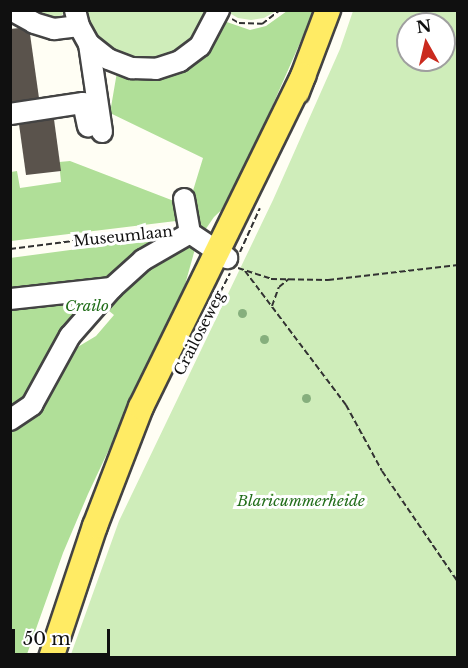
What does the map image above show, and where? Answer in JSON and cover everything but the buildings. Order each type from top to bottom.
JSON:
[{"type":"main road","name":"Crailoseweg","points":[[51,657],[69,598],[141,407],[232,261],[328,10]]},
{"type":"street","points":[[10,114],[83,103],[95,129],[89,44],[77,18],[54,29],[11,10]]},
{"type":"street","points":[[89,44],[108,60],[132,68],[156,69],[180,61],[200,46],[219,12]]},
{"type":"street","points":[[10,420],[32,405],[70,336],[112,288],[143,261],[190,233],[184,199]]},
{"type":"street","name":"Museumlaan","points":[[190,233],[232,261]]},
{"type":"street","points":[[10,299],[112,288]]},
{"type":"path","points":[[219,12],[239,23],[262,24],[280,10]]},
{"type":"path","points":[[458,80],[458,101]]},
{"type":"path","name":"Crailoseweg","points":[[197,338],[232,261],[262,203]]},
{"type":"path","name":"Museumlaan","points":[[10,249],[162,230]]},
{"type":"path","points":[[232,261],[271,279],[328,280],[458,266]]},
{"type":"path","points":[[232,261],[272,308],[345,405],[382,471],[458,582]]},
{"type":"path","points":[[272,308],[279,287],[289,279]]},
{"type":"green space","points":[[33,11],[67,11],[59,17],[55,24]]},
{"type":"green space","points":[[83,11],[209,11],[191,44],[162,61],[129,61],[101,44],[91,31]]},
{"type":"green space","points":[[226,11],[276,11],[264,18],[251,20],[238,18]]},
{"type":"green space","points":[[287,11],[314,11],[230,202],[214,217],[203,233],[194,226],[188,207],[203,158],[110,113],[117,72],[156,72],[221,20],[250,30],[266,26]]},
{"type":"green space","name":"Blaricummerheide","points":[[353,11],[457,11],[457,657],[70,657],[119,521],[273,200],[340,49]]},
{"type":"green space","points":[[70,161],[174,201],[176,221],[11,241],[11,172],[17,171],[20,188],[61,182],[59,162]]},
{"type":"green space","points":[[153,239],[162,241],[119,278],[11,291],[10,258]]},
{"type":"green space","name":"Crailo","points":[[192,243],[195,249],[183,292],[88,494],[63,553],[26,657],[11,658],[11,426],[66,354],[96,336],[114,315],[103,306],[142,270]]},
{"type":"green space","points":[[105,293],[38,386],[11,417],[11,304]]}]
